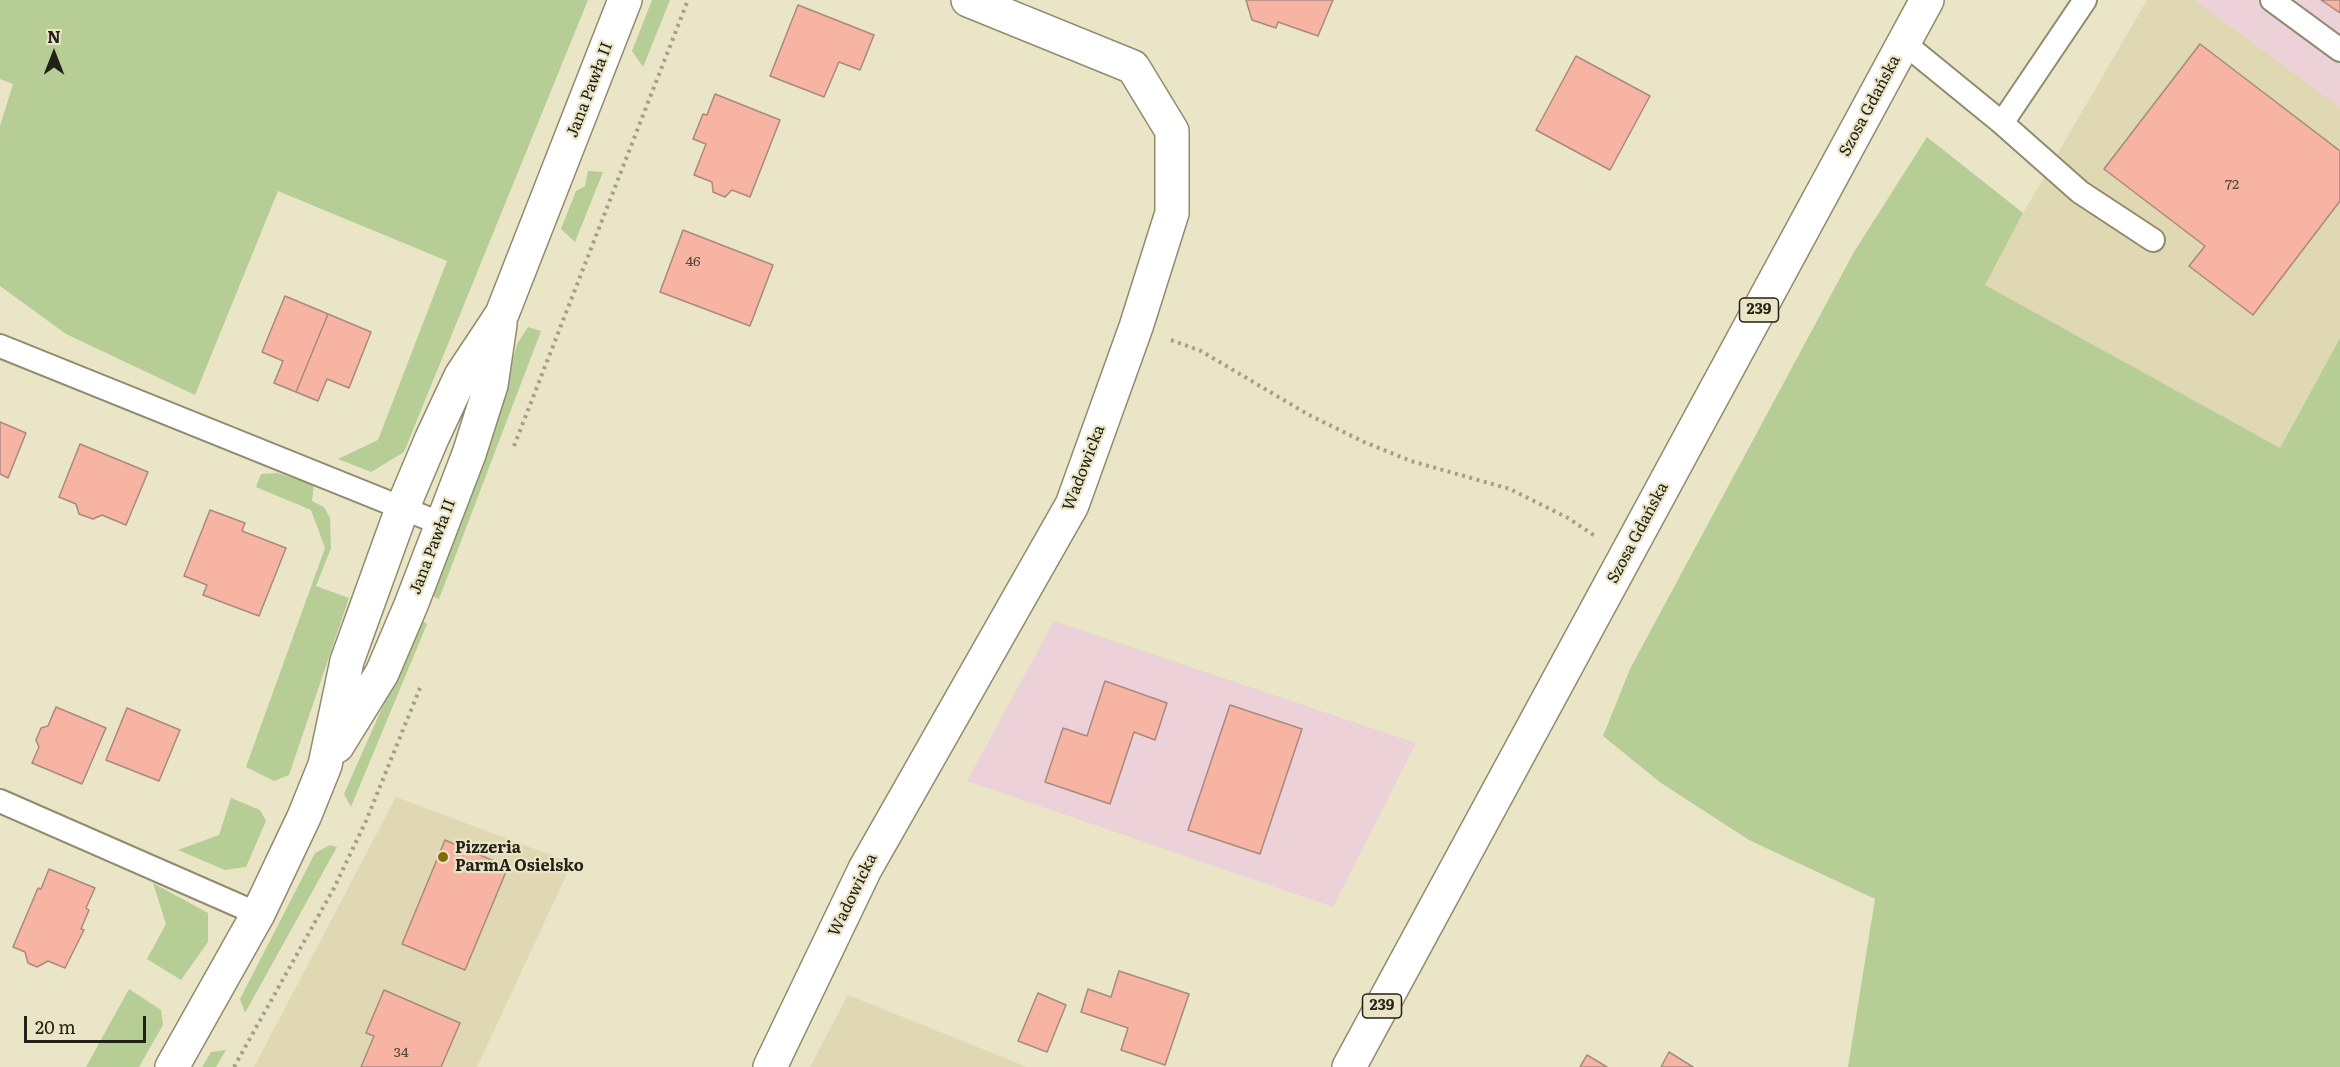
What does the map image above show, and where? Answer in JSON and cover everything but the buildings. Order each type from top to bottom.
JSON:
[{"type":"street","name":"Jana Pawła II","points":[[325,765],[347,661],[402,509],[461,376],[502,314],[625,0]]},
{"type":"street","name":"Wadowicka","points":[[770,1067],[865,869],[1072,506],[1136,327],[1172,213],[1172,131],[1133,67],[968,0]]},
{"type":"street","name":"Szosa Gdańska","points":[[1349,1067],[1927,0]]},
{"type":"street","name":"Jana Pawła II","points":[[172,1067],[258,914],[304,817],[325,765],[382,673],[411,605],[469,454],[491,385],[502,314]]},
{"type":"lane","points":[[2002,123],[2085,0]]},
{"type":"lane","points":[[2272,0],[2340,50]]},
{"type":"lane","points":[[1904,44],[2002,123],[2080,192],[2153,240]]},
{"type":"lane","points":[[0,346],[442,524]]},
{"type":"lane","points":[[0,801],[258,914]]},
{"type":"path","points":[[556,338],[688,0]]},
{"type":"path","points":[[1136,327],[1200,351],[1309,415],[1364,442],[1411,461],[1510,489],[1568,518],[1626,555]]},
{"type":"path","points":[[234,1067],[334,888],[366,821]]},
{"type":"shaded area","points":[[2147,0],[2195,0],[2340,107],[2340,338],[2280,448],[1984,285],[2023,213]]},
{"type":"shaded area","points":[[2195,0],[2340,0],[2340,107]]},
{"type":"shaded area","points":[[1054,621],[1416,743],[1333,907],[967,781]]},
{"type":"shaded area","points":[[396,797],[572,863],[477,1067],[254,1067]]},
{"type":"shaded area","points":[[848,995],[1027,1067],[810,1067]]},
{"type":"green space","points":[[0,0],[588,0],[404,452],[371,472],[338,459],[378,440],[447,261],[278,191],[195,395],[66,334],[0,286],[0,126],[13,84],[0,79]]},
{"type":"green space","points":[[652,0],[670,0],[643,67],[632,51]]},
{"type":"green space","points":[[1927,137],[2023,213],[1985,285],[2280,448],[2340,338],[2340,1067],[1848,1067],[1875,899],[1749,840],[1661,783],[1603,736],[1630,669],[1854,252]]},
{"type":"green space","points":[[588,171],[603,172],[575,242],[561,229],[576,191],[585,186]]},
{"type":"green space","points":[[528,327],[541,331],[439,599],[430,595],[484,463],[517,344]]},
{"type":"green space","points":[[277,473],[314,484],[312,501],[324,507],[330,518],[331,548],[316,586],[349,598],[289,775],[274,781],[246,767],[325,548],[311,510],[256,487],[261,474]]},
{"type":"green space","points":[[421,620],[427,624],[351,807],[344,794]]},
{"type":"green space","points":[[231,798],[260,810],[266,821],[246,867],[225,870],[178,850],[219,835]]},
{"type":"green space","points":[[330,845],[337,847],[245,1013],[240,999],[315,853]]},
{"type":"green space","points":[[153,883],[208,913],[208,942],[181,980],[147,959],[166,924]]},
{"type":"green space","points":[[129,989],[161,1010],[163,1025],[139,1067],[86,1067]]},
{"type":"green space","points":[[226,1050],[216,1067],[202,1067],[211,1052]]},
{"type":"place","name":"Pizzeria ParmA Osielsko","points":[[443,857]]}]
